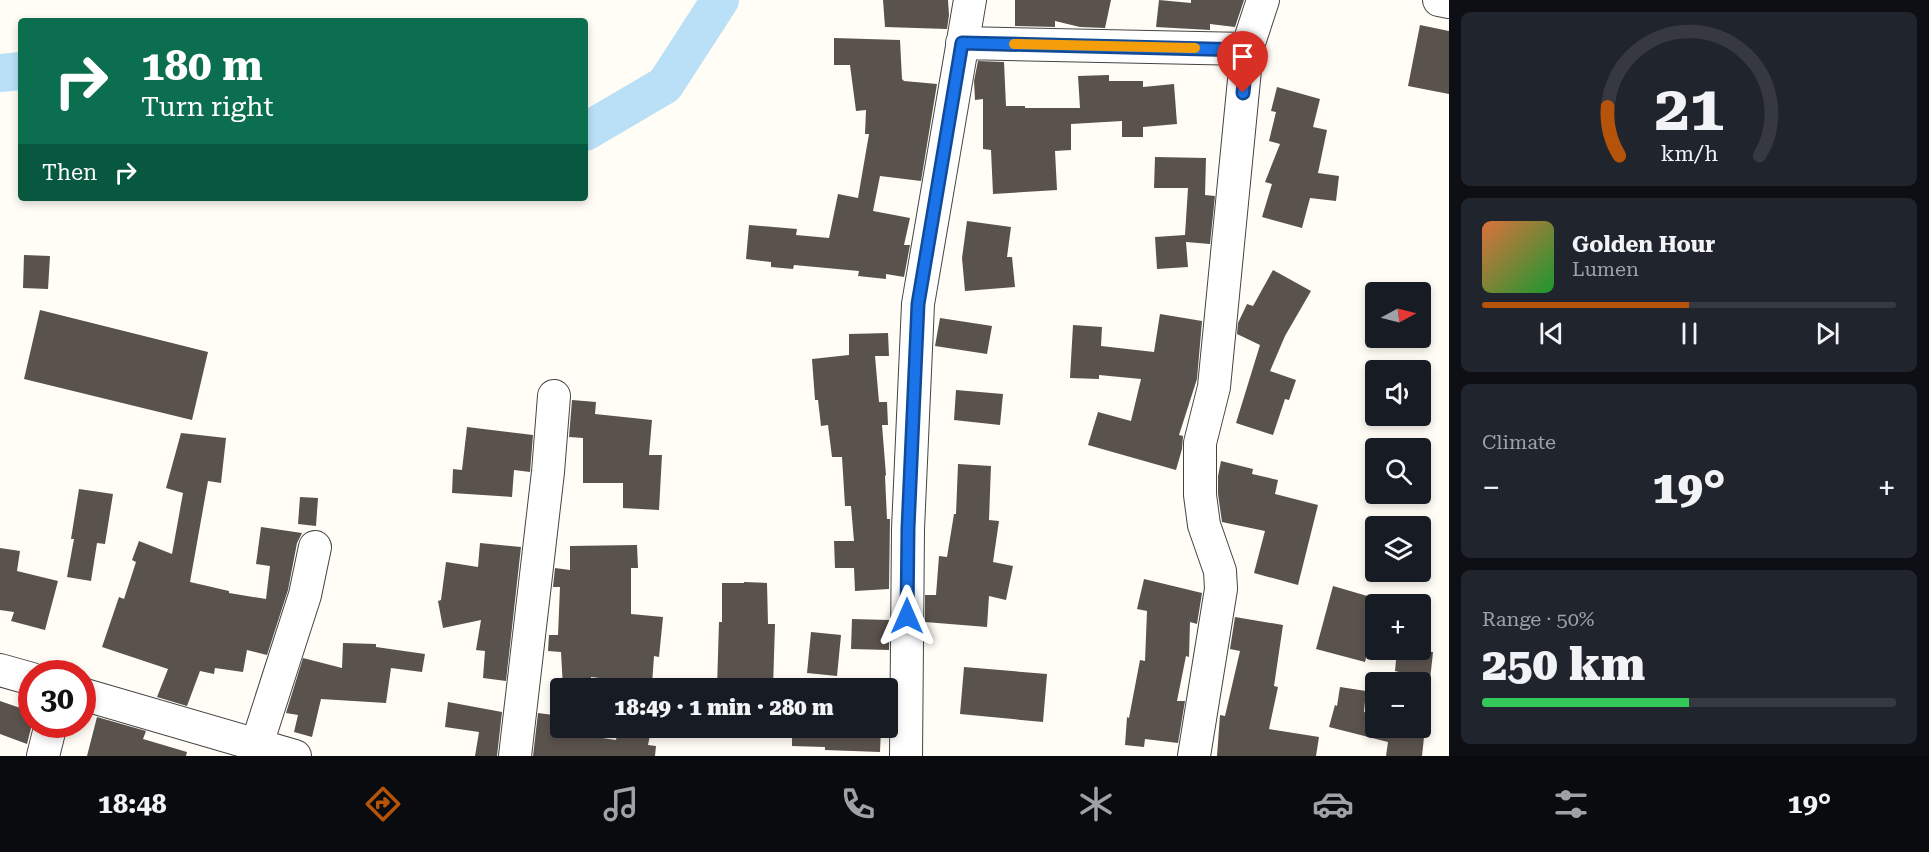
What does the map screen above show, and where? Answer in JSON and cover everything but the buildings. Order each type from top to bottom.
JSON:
[{"type":"street","points":[[906,756],[908,528],[918,304],[970,0]]},
{"type":"street","points":[[1194,756],[1221,589],[1220,571],[1204,525],[1200,495],[1200,443],[1214,387],[1247,50],[1263,0]]},
{"type":"street","points":[[1439,0],[1449,2]]},
{"type":"street","points":[[962,43],[1247,50]]},
{"type":"street","points":[[515,756],[548,472],[554,396]]},
{"type":"street","points":[[263,726],[305,594],[315,547]]},
{"type":"street","points":[[0,670],[18,675]]},
{"type":"street","points":[[96,696],[263,726],[295,756]]},
{"type":"street","points":[[43,756],[48,738]]},
{"type":"waterway","points":[[588,130],[665,85],[720,0]]},
{"type":"waterway","points":[[0,73],[18,71]]},
{"type":"slow traffic","points":[[1014,44],[1195,48]]},
{"type":"route","points":[[907,616],[908,528],[918,304],[962,43],[1247,50],[1243,93]]}]
